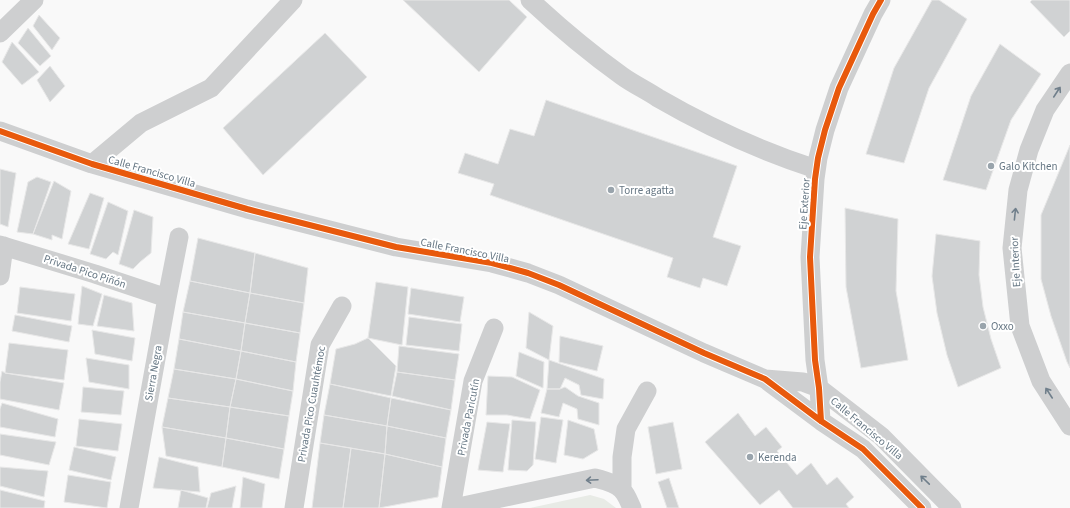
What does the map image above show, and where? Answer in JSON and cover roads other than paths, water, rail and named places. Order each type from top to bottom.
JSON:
[{"type":"street","points":[[0,33],[34,0]]},
{"type":"street","points":[[530,0],[563,30],[623,77],[687,114],[740,140],[787,160],[816,169]]},
{"type":"street","name":"Eje Exterior","points":[[821,421],[819,388],[815,360],[810,257],[813,194],[816,169],[825,130],[839,88],[870,20],[881,0]]},
{"type":"street","points":[[92,164],[141,124],[212,88],[284,3]]},
{"type":"street","name":"Eje Interior","points":[[1070,73],[1046,110],[1029,150],[1018,190],[1012,248],[1020,326],[1041,381],[1070,426]]},
{"type":"street","name":"Calle Francisco Villa","points":[[0,131],[92,164],[247,209],[396,247],[492,263],[528,273],[559,285],[704,353],[764,379],[821,421],[863,449],[922,508]]},
{"type":"street","name":"Sierra Negra","points":[[129,508],[179,237]]},
{"type":"street","name":"Privada Pico Piñón","points":[[0,276],[2,245],[81,269],[167,298]]},
{"type":"street","name":"Privada Pico Cuauhtémoc","points":[[294,508],[320,345],[342,306]]},
{"type":"street","name":"Privada Paricutín","points":[[451,508],[473,381],[494,328]]},
{"type":"street","name":"Calle Francisco Villa","points":[[764,379],[803,382],[819,388],[881,436],[946,502]]},
{"type":"street","points":[[632,508],[622,489],[622,457],[626,429],[647,391]]},
{"type":"street","points":[[454,508],[595,478],[622,489]]},
{"type":"street","points":[[925,508],[946,502]]},
{"type":"place","name":"Galo Kitchen","points":[[991,166]]},
{"type":"place","name":"Torre agatta","points":[[611,190]]},
{"type":"place","name":"Oxxo","points":[[983,326]]},
{"type":"place","name":"Kerenda","points":[[750,457]]}]
